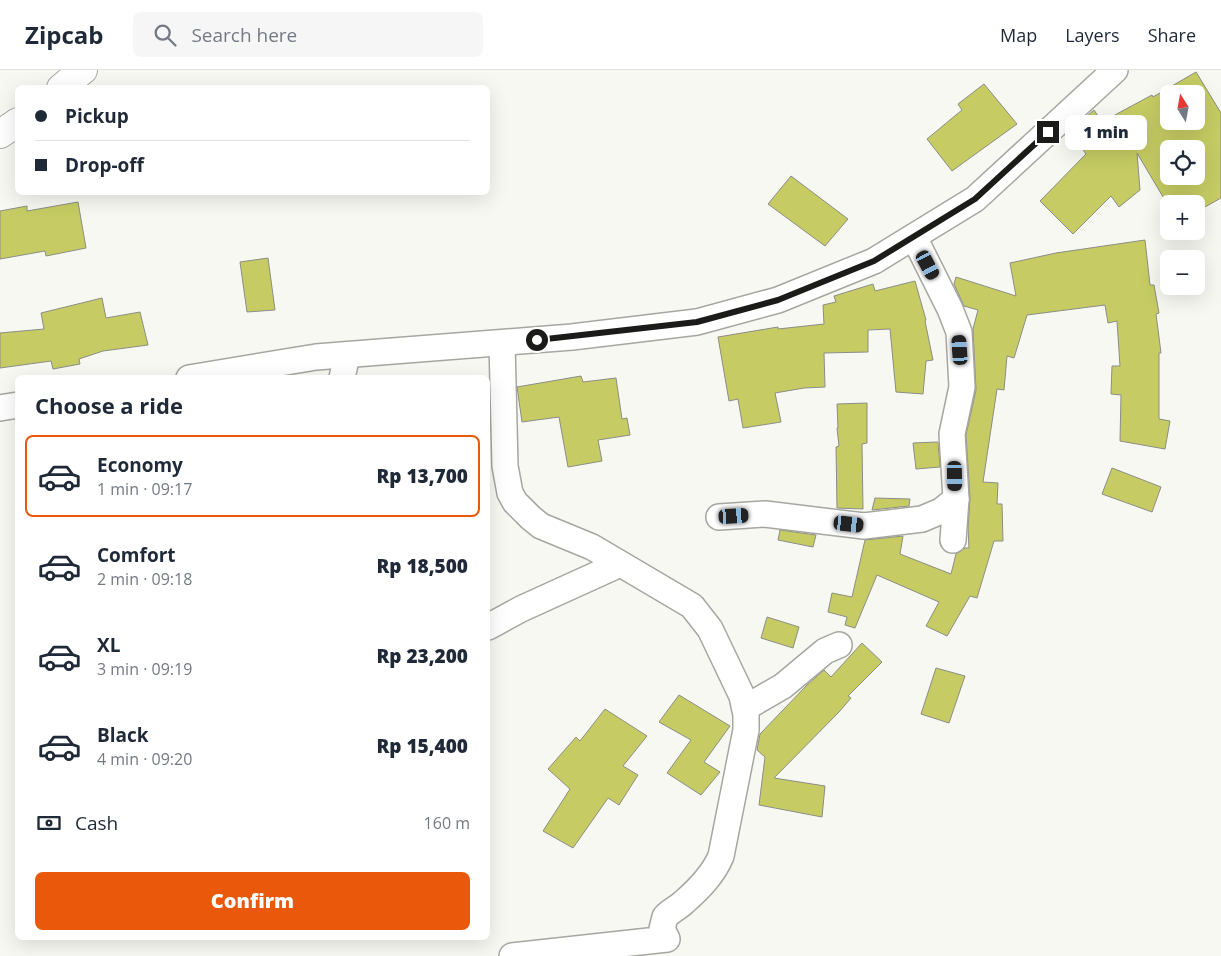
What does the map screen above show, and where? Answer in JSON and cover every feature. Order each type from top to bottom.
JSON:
[{"type":"main road","points":[[65,85],[83,70]]},
{"type":"main road","points":[[0,134],[15,124]]},
{"type":"street","points":[[207,375],[316,357],[345,366],[502,343],[572,337],[697,322],[778,300],[874,261],[975,199],[1115,70]]},
{"type":"street","points":[[914,237],[950,309],[959,332],[962,387],[952,434],[956,499],[953,540]]},
{"type":"street","points":[[502,343],[505,466],[510,493],[515,502],[542,526],[592,548],[692,606],[702,616],[725,658],[745,708],[746,730],[721,856],[707,880],[664,917],[662,929],[667,939],[512,956]]},
{"type":"street","points":[[0,408],[15,406]]},
{"type":"street","points":[[719,517],[764,514],[864,526],[922,519],[941,512],[956,499]]},
{"type":"street","points":[[490,626],[521,609],[620,564]]},
{"type":"street","points":[[745,708],[783,686],[825,651],[839,645]]},
{"type":"building","points":[[1196,72],[1204,85],[1174,85]]},
{"type":"building","points":[[984,84],[1017,124],[952,171],[927,139],[962,110],[958,104]]},
{"type":"building","points":[[1205,87],[1221,113],[1221,198],[1205,207],[1205,195],[1162,195],[1137,153],[1140,190],[1119,207],[1111,196],[1073,234],[1040,201],[1086,154],[1070,131],[1094,110],[1102,122],[1152,95],[1153,97],[1160,93],[1160,130],[1205,130]]},
{"type":"building","points":[[791,176],[848,219],[825,246],[768,204]]},
{"type":"building","points":[[78,202],[86,248],[46,256],[45,251],[0,259],[0,211],[27,206],[27,211]]},
{"type":"building","points":[[1145,240],[1150,285],[1154,285],[1159,313],[1156,314],[1161,353],[1159,353],[1159,419],[1170,421],[1165,449],[1120,441],[1121,395],[1111,394],[1112,366],[1120,366],[1117,321],[1108,323],[1105,305],[1027,315],[1014,358],[1007,356],[1004,390],[997,389],[983,482],[998,483],[997,504],[1002,504],[1003,541],[994,541],[977,598],[970,596],[947,636],[926,626],[939,602],[877,575],[855,628],[845,625],[847,617],[828,612],[832,593],[852,597],[865,540],[903,536],[900,554],[951,574],[956,554],[965,548],[969,548],[970,498],[966,435],[976,390],[973,329],[978,310],[964,306],[954,284],[956,277],[1016,296],[1010,263],[1056,253]]},
{"type":"building","points":[[268,258],[275,310],[247,312],[240,262]]},
{"type":"building","points":[[915,281],[926,320],[933,360],[926,361],[923,394],[896,392],[890,329],[868,330],[868,352],[824,353],[825,387],[804,388],[775,393],[781,422],[743,428],[738,399],[729,401],[718,337],[778,327],[778,329],[824,324],[823,305],[836,302],[834,296],[873,284],[875,291]]},
{"type":"building","points":[[102,298],[106,318],[140,312],[148,345],[103,351],[79,359],[80,364],[53,369],[51,361],[0,368],[0,333],[44,329],[41,313]]},
{"type":"building","points":[[581,376],[583,382],[616,378],[622,419],[627,418],[630,435],[598,440],[602,461],[568,467],[559,417],[522,422],[517,387]]},
{"type":"building","points":[[867,403],[867,443],[862,444],[863,509],[837,508],[836,447],[839,446],[837,404]]},
{"type":"building","points":[[938,442],[940,467],[916,469],[913,443]]},
{"type":"building","points":[[1112,468],[1161,487],[1152,512],[1102,494]]},
{"type":"building","points":[[875,498],[910,499],[909,506],[872,510]]},
{"type":"building","points":[[780,530],[816,535],[813,547],[778,540]]},
{"type":"building","points":[[767,617],[799,627],[793,648],[761,638]]},
{"type":"building","points":[[862,643],[882,662],[848,696],[851,698],[839,712],[774,778],[825,786],[822,817],[759,805],[765,757],[757,750],[760,734],[806,686],[824,670],[831,677]]},
{"type":"building","points":[[936,668],[965,676],[949,723],[921,714]]},
{"type":"building","points":[[679,695],[730,726],[704,762],[720,772],[701,795],[667,773],[691,740],[659,722]]},
{"type":"building","points":[[605,709],[647,736],[623,766],[638,775],[619,805],[608,798],[573,848],[543,831],[570,789],[548,769],[576,737],[580,741]]},
{"type":"route","points":[[537,340],[697,322],[778,300],[874,261],[975,199],[1048,132]]}]
